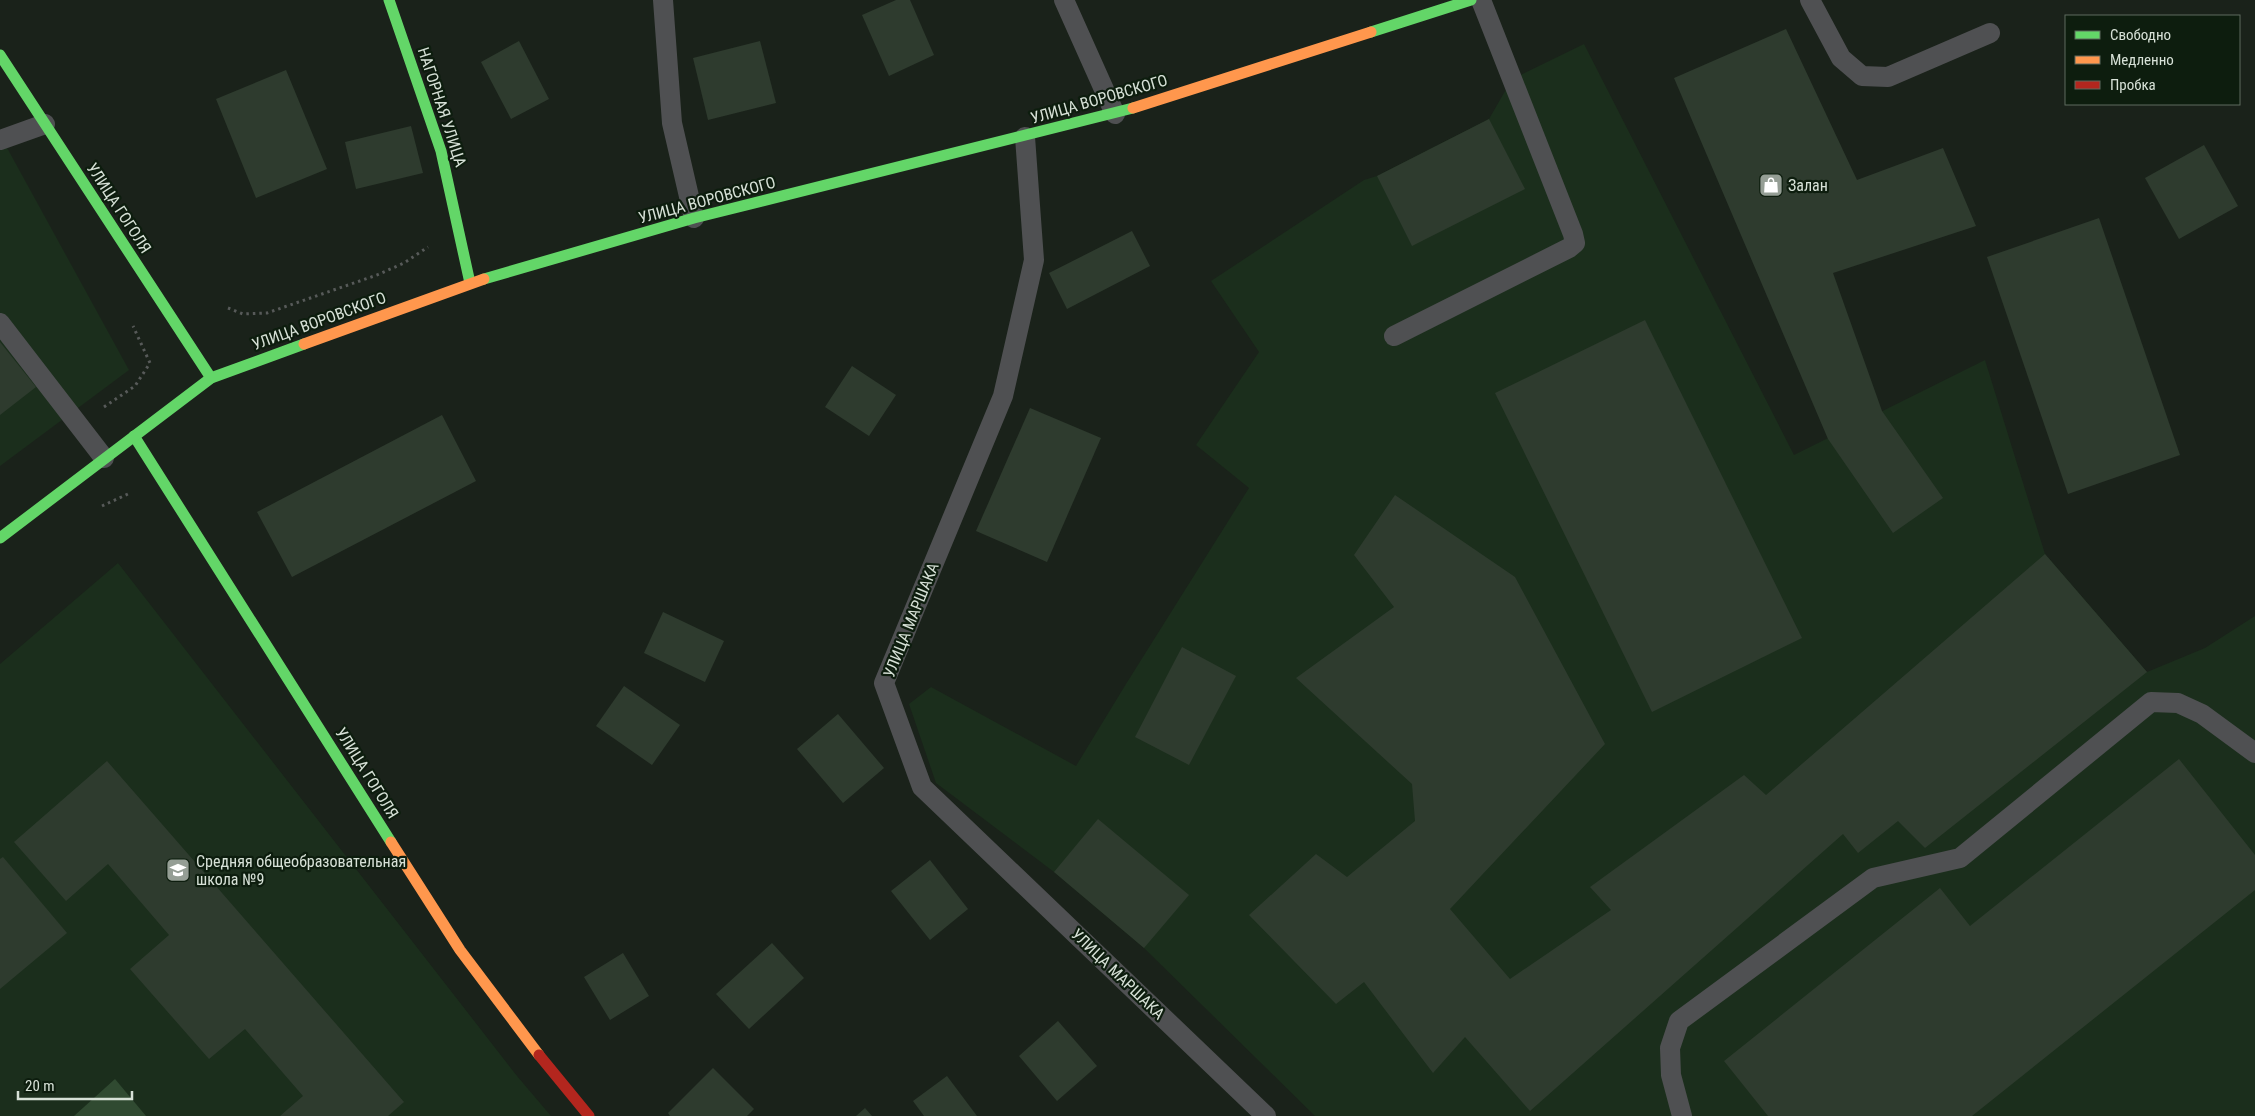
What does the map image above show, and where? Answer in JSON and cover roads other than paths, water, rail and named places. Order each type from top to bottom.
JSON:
[{"type":"street","name":"НАГОРНАЯ УЛИЦА","points":[[389,0],[442,151],[470,283]]},
{"type":"street","name":"УЛИЦА ВОРОВСКОГО","points":[[0,538],[211,378],[470,283],[694,218],[1115,114],[1471,0]]},
{"type":"street","name":"УЛИЦА ГОГОЛЯ","points":[[0,55],[211,378]]},
{"type":"street","name":"УЛИЦА ГОГОЛЯ","points":[[134,436],[460,950],[581,1113]]},
{"type":"lane","points":[[662,0],[672,123],[694,218]]},
{"type":"lane","points":[[1064,0],[1115,114]]},
{"type":"lane","points":[[1394,336],[1570,248],[1575,243],[1481,0]]},
{"type":"lane","points":[[1810,0],[1841,58],[1862,76],[1888,77],[1990,33]]},
{"type":"lane","points":[[0,140],[45,124]]},
{"type":"lane","name":"УЛИЦА МАРШАКА","points":[[1025,137],[1034,260],[1003,396],[884,683],[922,787],[1266,1116]]},
{"type":"lane","points":[[0,323],[80,424],[104,458]]},
{"type":"lane","points":[[1682,1116],[1672,1075],[1670,1048],[1679,1021],[1873,878],[1960,858],[2151,702],[2178,703],[2202,714],[2255,753]]},
{"type":"place","name":"Залан","points":[[1771,185]]},
{"type":"place","name":"Средняя общеобразовательная школа №9","points":[[178,870]]}]
